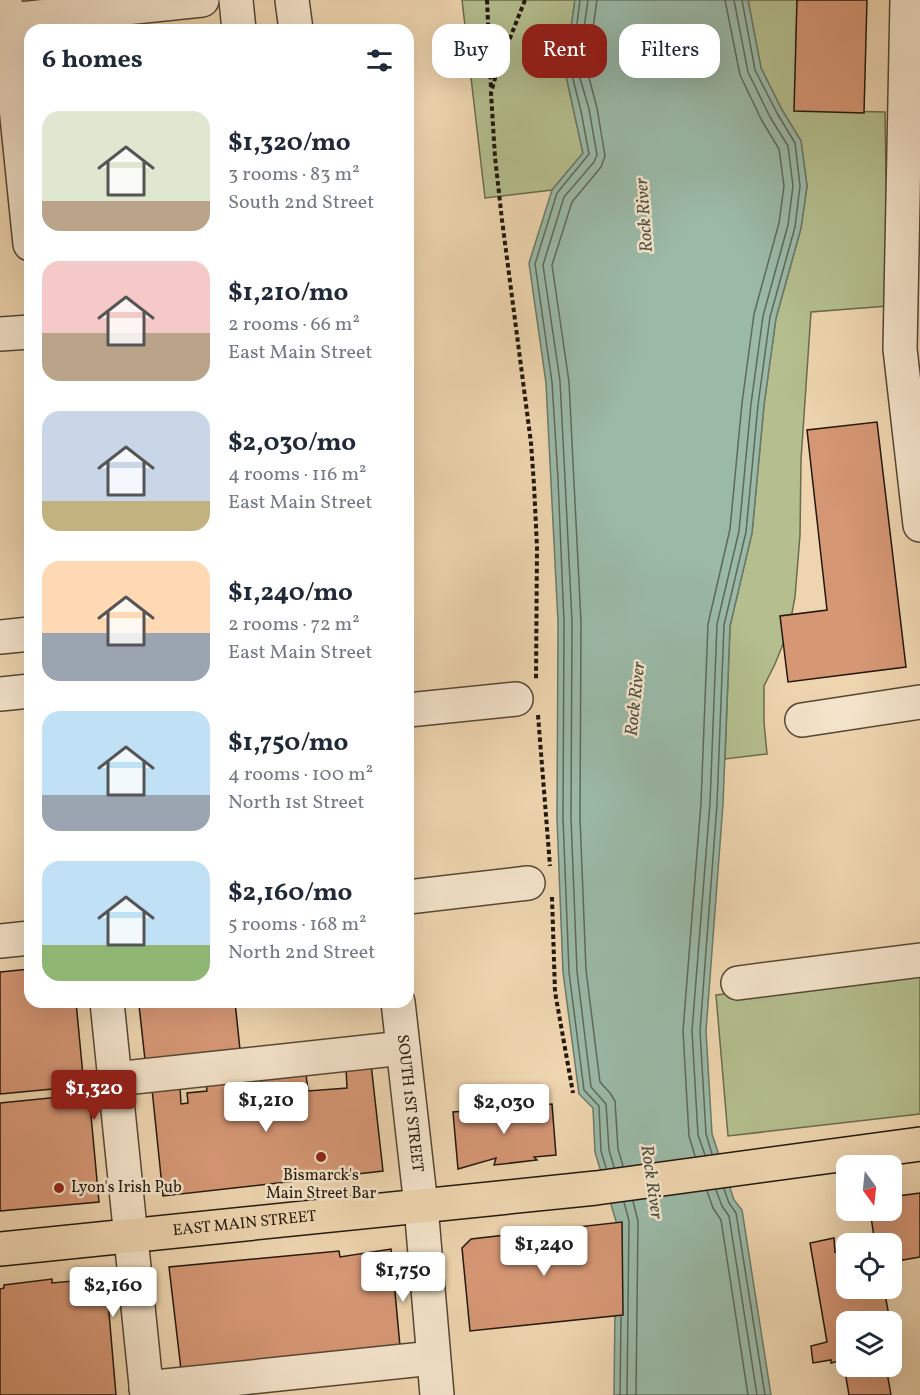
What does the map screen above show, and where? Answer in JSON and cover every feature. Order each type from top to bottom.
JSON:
[{"type":"main road","name":"EAST MAIN STREET","points":[[0,1249],[596,1188],[920,1144]]},
{"type":"street","points":[[24,191],[4,14],[170,17],[202,0]]},
{"type":"street","points":[[236,0],[238,24]]},
{"type":"street","points":[[292,0],[295,24]]},
{"type":"street","points":[[907,0],[910,265],[900,349],[920,525]]},
{"type":"street","points":[[0,334],[24,332]]},
{"type":"street","points":[[0,637],[24,635]]},
{"type":"street","points":[[0,694],[24,692]]},
{"type":"street","points":[[414,710],[530,700]]},
{"type":"street","points":[[802,720],[920,702]]},
{"type":"street","points":[[414,896],[543,883]]},
{"type":"street","points":[[0,941],[24,939]]},
{"type":"street","points":[[738,983],[920,960]]},
{"type":"street","points":[[108,1008],[146,1392],[295,1384],[434,1358]]},
{"type":"street","name":"SOUTH 1ST STREET","points":[[399,1008],[421,1206],[436,1395]]},
{"type":"street","points":[[115,1079],[403,1048]]},
{"type":"path","points":[[487,0],[500,210],[531,443],[534,485],[537,547],[530,700],[543,883],[555,992],[573,1093]]},
{"type":"path","points":[[491,93],[497,71],[525,0]]},
{"type":"green space","points":[[462,0],[575,0],[572,24],[522,24],[522,78],[567,78],[583,153],[552,190],[485,198],[471,78],[510,78],[510,24],[465,24]]},
{"type":"green space","points":[[748,0],[797,0],[795,110],[885,112],[888,306],[811,312],[795,597],[789,629],[764,686],[767,754],[725,759],[730,626],[752,533],[764,405],[776,318],[801,228],[807,186],[801,141],[761,68]]},
{"type":"green space","points":[[920,972],[920,1114],[728,1136],[716,995]]},
{"type":"water","name":"Rock River","points":[[575,0],[748,0],[761,68],[801,141],[807,186],[801,228],[776,318],[764,405],[752,533],[730,626],[723,804],[706,1031],[712,1134],[734,1200],[742,1210],[771,1395],[614,1395],[616,1221],[595,1152],[593,1108],[579,1094],[563,972],[557,819],[558,622],[546,383],[529,263],[552,190],[583,153],[567,78],[607,78],[607,24],[572,24]]},
{"type":"building","points":[[797,0],[867,0],[864,113],[794,111]]},
{"type":"building","points":[[877,422],[906,667],[788,682],[780,616],[827,610],[807,430]]},
{"type":"building","points":[[24,970],[24,1008],[77,1008],[84,1086],[0,1094],[0,972]]},
{"type":"building","points":[[139,1008],[236,1008],[241,1059],[146,1069]]},
{"type":"building","points":[[371,1064],[383,1171],[163,1196],[152,1089],[180,1087],[181,1104],[188,1103],[187,1093],[207,1091],[206,1083],[245,1078],[245,1085],[261,1084],[262,1078],[306,1074],[308,1091],[347,1088],[346,1067]]},
{"type":"building","points":[[89,1094],[99,1202],[0,1211],[0,1103]]},
{"type":"building","points":[[552,1104],[556,1155],[534,1157],[537,1160],[494,1165],[496,1158],[458,1169],[453,1112]]},
{"type":"building","points":[[920,1193],[920,1257],[902,1260],[902,1233],[873,1233],[872,1221],[902,1221],[902,1195]]},
{"type":"building","points":[[622,1222],[623,1315],[470,1331],[462,1248],[471,1239]]},
{"type":"building","points":[[834,1238],[836,1299],[886,1299],[888,1311],[836,1311],[836,1362],[831,1363],[831,1360],[813,1363],[811,1346],[827,1342],[810,1243]]},
{"type":"building","points":[[391,1249],[401,1357],[182,1378],[169,1267],[339,1251],[340,1257]]},
{"type":"building","points":[[106,1278],[116,1395],[0,1395],[0,1289],[4,1288],[4,1285],[52,1279],[52,1283]]},
{"type":"building","points":[[846,1377],[888,1377],[891,1395],[849,1395]]},
{"type":"place","name":"Bismarck's Main Street Bar","points":[[321,1157]]},
{"type":"place","name":"Lyon's Irish Pub","points":[[59,1188]]}]
